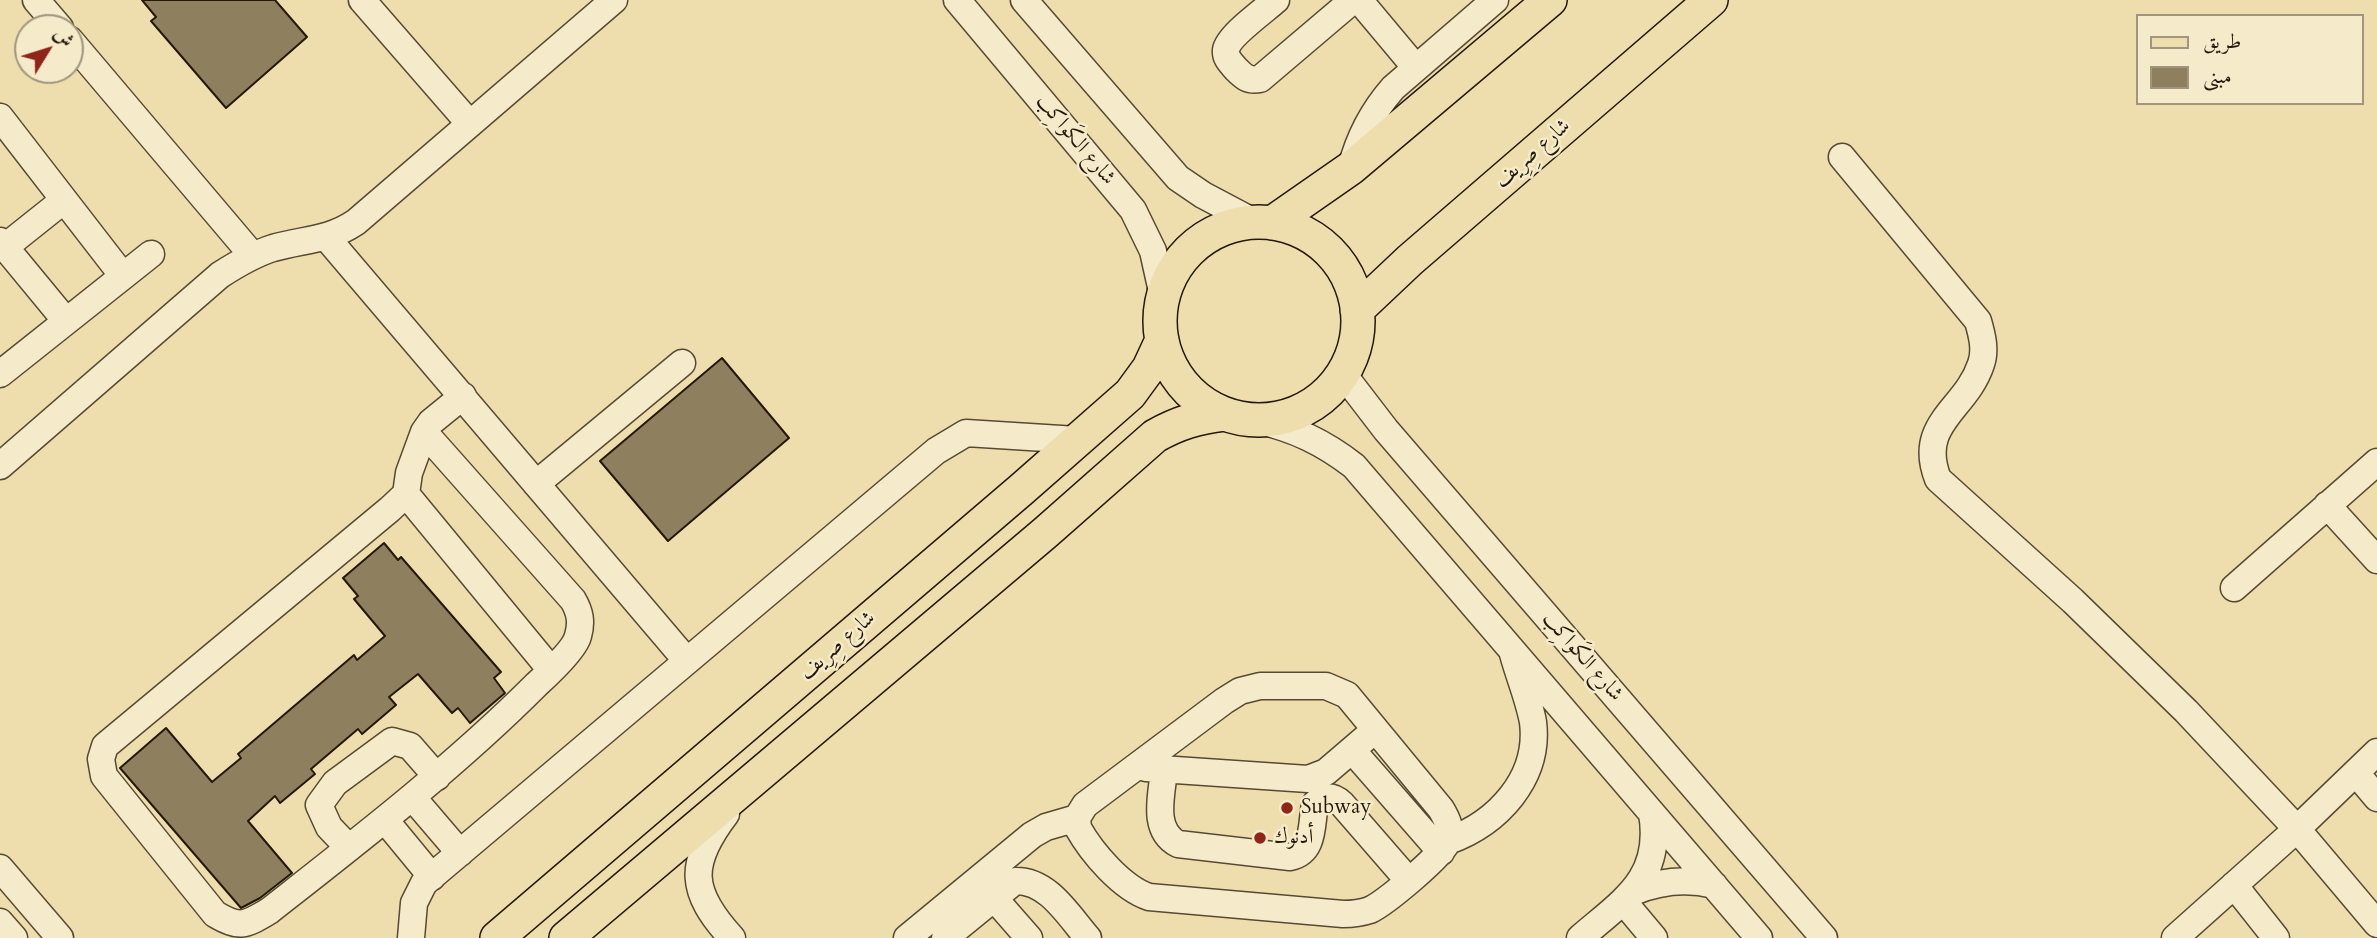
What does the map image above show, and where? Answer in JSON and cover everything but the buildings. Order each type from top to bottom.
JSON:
[{"type":"main road","points":[[1263,223],[1351,168],[1550,0]]},
{"type":"main road","name":"شارع صِرِيف","points":[[1357,310],[1410,260],[1711,0]]},
{"type":"main road","points":[[1263,223],[1297,230],[1320,244],[1338,262],[1351,285],[1357,310],[1357,332],[1352,354],[1343,374],[1327,394],[1306,409],[1282,418],[1257,421],[1224,414],[1206,405],[1190,392],[1167,359],[1160,318],[1163,296],[1170,277],[1196,244],[1233,226],[1263,223]]},
{"type":"main road","name":"شارع صِرِيف","points":[[497,938],[1077,440],[1135,387],[1149,368],[1162,340]]},
{"type":"main road","points":[[566,938],[1045,533],[1155,436],[1176,424],[1224,414]]},
{"type":"street","points":[[36,0],[48,14]]},
{"type":"street","points":[[362,0],[470,124]]},
{"type":"street","points":[[0,466],[220,275],[253,256],[290,244],[327,238],[356,222],[614,0]]},
{"type":"street","name":"شارع الكَواكِب","points":[[957,0],[1133,210],[1153,251],[1163,296]]},
{"type":"street","points":[[1024,0],[1178,178],[1203,195],[1263,223]]},
{"type":"street","points":[[1276,0],[1231,40],[1226,49],[1227,59],[1244,77],[1252,80],[1260,79],[1353,0]]},
{"type":"street","points":[[1359,0],[1416,68]]},
{"type":"street","points":[[1351,168],[1370,117],[1392,88],[1495,0]]},
{"type":"street","points":[[84,57],[253,256]]},
{"type":"street","points":[[0,117],[123,276]]},
{"type":"street","points":[[1842,157],[1978,321],[1984,342],[1982,363],[1972,382],[1938,429],[1931,445],[1931,463],[1938,479],[2073,601],[2186,711],[2297,829],[2377,924]]},
{"type":"street","points":[[64,200],[3,244],[66,321]]},
{"type":"street","points":[[327,238],[687,661]]},
{"type":"street","points":[[0,374],[151,254]]},
{"type":"street","points":[[536,484],[682,363]]},
{"type":"street","name":"شارع الكَواكِب","points":[[1343,374],[1412,461],[1824,938]]},
{"type":"street","points":[[424,432],[573,600],[580,613],[578,638],[551,670],[504,717],[413,798],[269,911],[250,922],[232,924],[215,914],[104,776],[101,759],[105,747],[406,494],[409,474],[424,432],[431,422],[463,396]]},
{"type":"street","points":[[1257,421],[1283,426],[1309,436],[1354,466],[1759,938]]},
{"type":"street","points":[[411,938],[414,903],[424,883],[936,451],[966,433],[1077,440]]},
{"type":"street","points":[[2234,588],[2377,462]]},
{"type":"street","points":[[406,494],[551,670]]},
{"type":"street","points":[[2328,505],[2377,560]]},
{"type":"street","points":[[1077,818],[1081,833],[1118,878],[1132,890],[1149,897],[1358,913],[1380,904],[1445,847],[1478,826],[1510,799],[1522,782],[1531,762],[1534,741],[1532,720],[1510,646]]},
{"type":"street","points":[[907,938],[1032,835],[1046,827],[1077,818],[1085,805],[1224,701],[1250,688],[1332,687],[1347,695],[1441,810],[1449,828],[1445,847]]},
{"type":"street","points":[[1136,767],[1308,779],[1326,772],[1375,730]]},
{"type":"street","points":[[349,848],[329,827],[319,805],[335,783],[392,741],[410,746],[437,777]]},
{"type":"street","points":[[1353,750],[1445,847]]},
{"type":"street","points":[[2175,938],[2371,759]]},
{"type":"street","points":[[2371,759],[2377,798]]},
{"type":"street","points":[[1164,770],[1160,823],[1168,837],[1178,844],[1296,855],[1302,852],[1310,841],[1315,804],[1325,797],[1331,797],[1342,804],[1408,880]]},
{"type":"street","points":[[732,938],[704,899],[699,869],[705,843],[751,781]]},
{"type":"street","points":[[413,798],[460,853]]},
{"type":"street","points":[[1580,938],[1628,897],[1648,869],[1654,834],[1652,813]]},
{"type":"street","points":[[385,820],[432,877]]},
{"type":"street","points":[[0,868],[60,938]]},
{"type":"street","points":[[947,937],[1015,881],[1028,880],[1045,889],[1088,938]]},
{"type":"street","points":[[1628,897],[1673,881],[1714,885]]},
{"type":"street","points":[[2234,885],[2277,938]]},
{"type":"street","points":[[1628,897],[1654,938]]},
{"type":"street","points":[[994,898],[1029,938]]},
{"type":"street","points":[[0,922],[14,938]]},
{"type":"place","name":"Subway","points":[[1287,808]]},
{"type":"place","name":"أدنوك","points":[[1260,838]]}]
